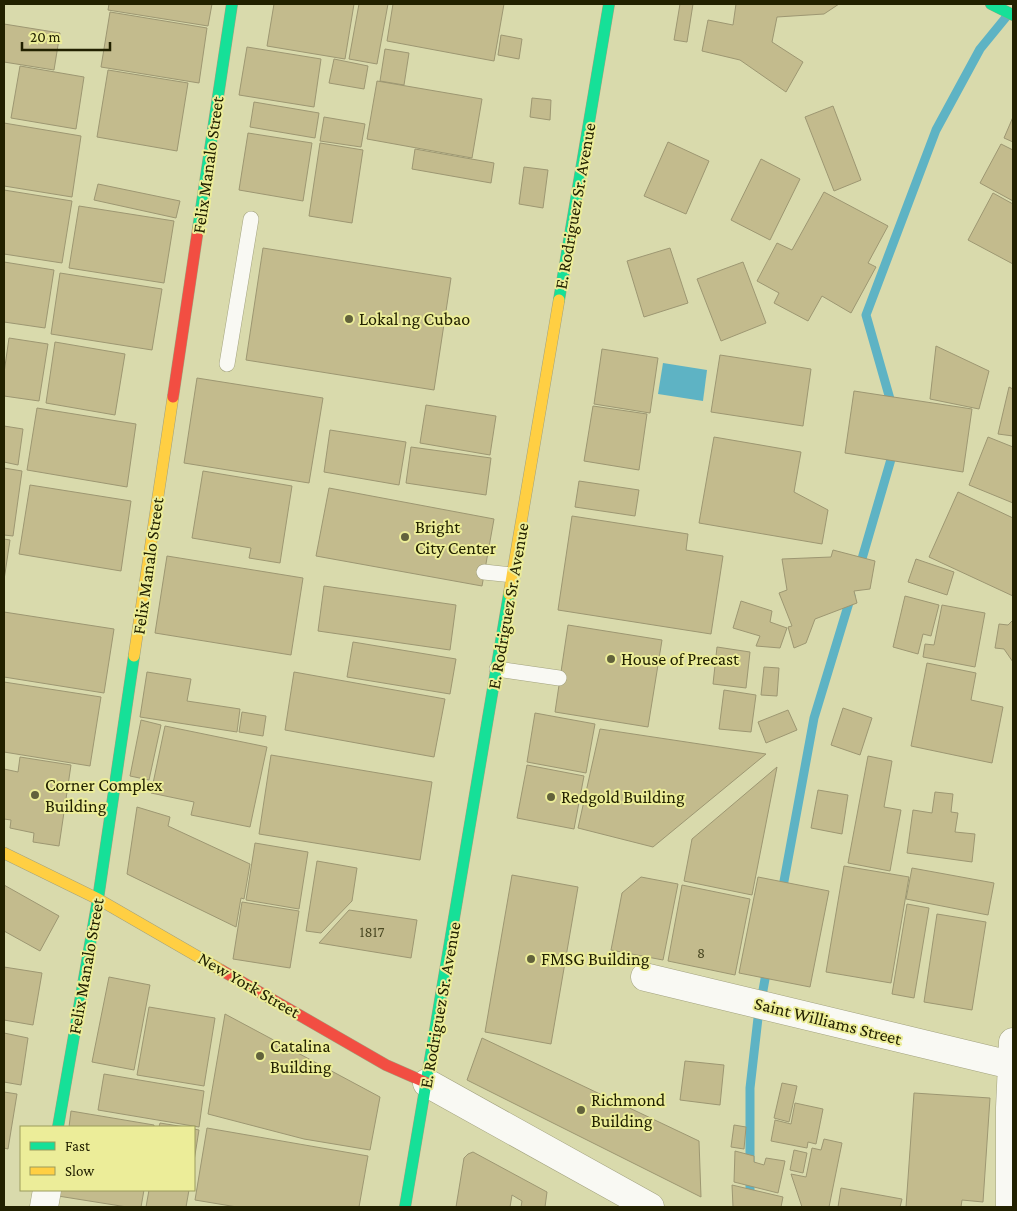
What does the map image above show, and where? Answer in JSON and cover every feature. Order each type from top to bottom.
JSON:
[{"type":"street","name":"Felix Manalo Street","points":[[58,1126],[98,898],[232,4]]},
{"type":"street","name":"E. Rodriguez Sr. Avenue","points":[[405,1207],[609,4]]},
{"type":"street","points":[[990,4],[1013,15]]},
{"type":"street","name":"New York Street","points":[[4,853],[98,898],[386,1064],[427,1083],[650,1207]]},
{"type":"street","name":"Saint Williams Street","points":[[645,977],[1012,1054]]},
{"type":"street","points":[[1010,1207],[1012,1054]]},
{"type":"street","points":[[44,1207],[47,1191]]},
{"type":"lane","points":[[227,364],[251,219]]},
{"type":"lane","points":[[484,572],[513,575]]},
{"type":"lane","points":[[497,669],[560,678]]},
{"type":"water","points":[[663,363],[707,370],[703,401],[658,394]]},
{"type":"building","points":[[109,4],[212,4],[208,26],[108,10]]},
{"type":"building","points":[[274,4],[354,4],[345,59],[267,46]]},
{"type":"building","points":[[359,4],[388,4],[377,64],[349,59]]},
{"type":"building","points":[[393,4],[504,4],[494,61],[387,41]]},
{"type":"building","points":[[680,4],[693,4],[687,42],[674,40]]},
{"type":"building","points":[[736,4],[839,4],[824,14],[777,17],[772,42],[803,62],[786,92],[740,60],[702,51],[708,20],[733,25]]},
{"type":"building","points":[[110,12],[207,28],[199,83],[101,67]]},
{"type":"building","points":[[4,24],[60,33],[54,70],[4,62]]},
{"type":"building","points":[[501,35],[522,39],[519,59],[498,55]]},
{"type":"building","points":[[247,47],[321,59],[314,107],[239,95]]},
{"type":"building","points":[[385,49],[409,53],[404,85],[380,81]]},
{"type":"building","points":[[334,59],[368,66],[364,89],[329,83]]},
{"type":"building","points":[[20,66],[84,77],[76,129],[11,118]]},
{"type":"building","points":[[108,70],[188,83],[177,151],[97,137]]},
{"type":"building","points":[[377,81],[482,99],[472,158],[367,139]]},
{"type":"building","points":[[532,98],[551,100],[550,120],[530,117]]},
{"type":"building","points":[[254,102],[319,113],[315,138],[250,127]]},
{"type":"building","points":[[833,106],[861,180],[834,191],[805,117]]},
{"type":"building","points":[[324,117],[365,124],[361,147],[320,141]]},
{"type":"building","points":[[1013,117],[1013,142],[1004,138]]},
{"type":"building","points":[[4,123],[81,136],[72,197],[4,186]]},
{"type":"building","points":[[248,133],[312,143],[303,201],[239,190]]},
{"type":"building","points":[[668,142],[709,161],[686,214],[644,196]]},
{"type":"building","points":[[320,143],[363,150],[352,223],[309,216]]},
{"type":"building","points":[[1001,144],[1013,150],[1013,201],[980,183]]},
{"type":"building","points":[[415,149],[494,163],[491,183],[412,169]]},
{"type":"building","points":[[761,159],[800,179],[770,240],[731,220]]},
{"type":"building","points":[[524,167],[548,170],[543,208],[519,204]]},
{"type":"building","points":[[98,184],[180,201],[176,218],[94,200]]},
{"type":"building","points":[[4,190],[72,201],[62,263],[4,254]]},
{"type":"building","points":[[824,192],[888,226],[868,263],[876,267],[851,313],[822,296],[808,321],[774,303],[779,293],[757,281],[777,243],[792,250]]},
{"type":"building","points":[[993,193],[1013,204],[1013,264],[968,240]]},
{"type":"building","points":[[79,206],[174,221],[164,283],[69,268]]},
{"type":"building","name":"Lokal ng Cubao","points":[[263,248],[451,278],[434,390],[246,360]]},
{"type":"building","points":[[670,248],[688,303],[644,317],[627,261]]},
{"type":"building","points":[[4,262],[54,270],[45,328],[4,322]]},
{"type":"building","points":[[743,262],[766,323],[721,341],[697,279]]},
{"type":"building","points":[[60,273],[162,289],[152,350],[51,334]]},
{"type":"building","points":[[9,338],[48,344],[39,401],[4,396],[4,373]]},
{"type":"building","points":[[55,342],[125,354],[115,415],[46,403]]},
{"type":"building","points":[[936,346],[989,371],[979,409],[930,399]]},
{"type":"building","points":[[602,349],[658,358],[650,413],[594,404]]},
{"type":"building","points":[[720,355],[811,369],[803,426],[711,412]]},
{"type":"building","points":[[197,378],[323,398],[309,483],[184,463]]},
{"type":"building","points":[[1009,387],[1013,389],[1013,436],[998,434]]},
{"type":"building","points":[[854,391],[972,409],[963,472],[845,453]]},
{"type":"building","points":[[426,405],[496,416],[490,455],[420,443]]},
{"type":"building","points":[[593,406],[647,414],[639,470],[584,461]]},
{"type":"building","points":[[37,408],[136,424],[127,487],[27,470]]},
{"type":"building","points":[[4,426],[23,429],[18,465],[4,462]]},
{"type":"building","points":[[330,430],[406,442],[399,485],[324,472]]},
{"type":"building","points":[[714,437],[801,452],[794,492],[828,510],[822,544],[699,523]]},
{"type":"building","points":[[988,437],[1013,447],[1013,503],[969,485]]},
{"type":"building","points":[[411,447],[491,458],[486,495],[406,483]]},
{"type":"building","points":[[4,468],[22,471],[13,536],[4,535]]},
{"type":"building","points":[[203,471],[292,486],[280,563],[249,558],[251,548],[192,538]]},
{"type":"building","points":[[579,481],[639,490],[635,516],[575,507]]},
{"type":"building","points":[[30,485],[131,501],[121,571],[19,554]]},
{"type":"building","name":"Bright City Center","points":[[329,488],[494,519],[482,586],[316,556]]},
{"type":"building","points":[[958,492],[1013,518],[1013,596],[929,557]]},
{"type":"building","points":[[572,516],[688,534],[686,550],[723,556],[711,634],[558,610]]},
{"type":"building","points":[[4,539],[10,540],[4,580]]},
{"type":"building","points":[[833,550],[875,561],[870,589],[854,591],[857,603],[815,619],[806,643],[794,648],[788,627],[792,626],[779,593],[787,590],[782,559],[831,557]]},
{"type":"building","points":[[167,556],[303,578],[291,655],[155,633]]},
{"type":"building","points":[[916,559],[954,572],[947,595],[908,582]]},
{"type":"building","points":[[324,586],[456,605],[450,650],[318,631]]},
{"type":"building","points":[[905,596],[939,605],[931,636],[923,634],[918,654],[893,647]]},
{"type":"building","points":[[741,601],[772,611],[770,622],[787,628],[780,648],[756,646],[760,636],[733,628]]},
{"type":"building","points":[[942,605],[985,613],[975,667],[923,657],[925,644],[934,645]]},
{"type":"building","points":[[4,612],[114,629],[104,693],[4,677]]},
{"type":"building","points":[[1013,620],[1013,662],[1004,649],[995,648],[999,624],[1008,625]]},
{"type":"building","name":"House of Precast","points":[[568,625],[662,640],[648,727],[555,712]]},
{"type":"building","points":[[353,642],[456,659],[450,694],[347,677]]},
{"type":"building","points":[[717,647],[750,652],[746,688],[713,684]]},
{"type":"building","points":[[927,663],[976,673],[971,700],[1003,707],[992,763],[911,746]]},
{"type":"building","points":[[764,667],[779,668],[777,696],[761,695]]},
{"type":"building","points":[[147,672],[191,679],[187,701],[240,709],[237,732],[140,717]]},
{"type":"building","points":[[294,672],[445,699],[434,757],[285,730]]},
{"type":"building","points":[[4,682],[101,697],[90,766],[4,752]]},
{"type":"building","points":[[724,690],[756,695],[751,732],[719,729]]},
{"type":"building","points":[[843,708],[872,718],[860,755],[831,745]]},
{"type":"building","points":[[788,710],[797,730],[766,743],[758,722]]},
{"type":"building","points":[[242,712],[266,716],[263,736],[239,732]]},
{"type":"building","points":[[535,713],[595,724],[586,773],[527,762]]},
{"type":"building","points":[[141,720],[161,725],[149,780],[130,776]]},
{"type":"building","points":[[165,726],[267,747],[250,827],[191,815],[194,802],[151,793]]},
{"type":"building","points":[[600,729],[766,754],[653,847],[578,828]]},
{"type":"building","points":[[271,755],[432,782],[420,860],[259,834]]},
{"type":"building","points":[[868,756],[892,761],[884,807],[901,810],[890,871],[848,863]]},
{"type":"building","name":"Corner Complex Building","points":[[20,757],[71,765],[59,846],[33,842],[34,833],[10,828],[11,820],[4,819],[4,769],[18,772]]},
{"type":"building","name":"Redgold Building","points":[[527,765],[584,776],[574,829],[517,818]]},
{"type":"building","points":[[777,767],[752,895],[684,881],[692,839]]},
{"type":"building","points":[[818,790],[848,795],[842,834],[811,828]]},
{"type":"building","points":[[935,792],[953,794],[951,812],[958,813],[955,832],[975,834],[972,862],[907,853],[913,810],[932,813]]},
{"type":"building","points":[[137,807],[170,817],[168,826],[250,864],[244,899],[241,898],[236,927],[127,874]]},
{"type":"building","points":[[255,843],[308,852],[299,909],[246,900]]},
{"type":"building","points":[[317,861],[357,868],[352,901],[321,933],[306,931]]},
{"type":"building","points":[[844,866],[909,877],[891,983],[826,972]]},
{"type":"building","points":[[912,868],[994,883],[988,915],[906,899]]},
{"type":"building","name":"FMSG Building","points":[[512,875],[578,887],[551,1044],[485,1032]]},
{"type":"building","points":[[641,877],[678,884],[663,960],[611,950],[622,893]]},
{"type":"building","points":[[758,877],[829,891],[810,987],[739,973]]},
{"type":"building","points":[[4,885],[59,916],[40,951],[4,931]]},
{"type":"building","points":[[682,885],[750,899],[735,975],[668,961]]},
{"type":"building","points":[[242,902],[299,911],[290,968],[233,959]]},
{"type":"building","points":[[907,904],[929,908],[914,998],[892,994]]},
{"type":"building","points":[[349,910],[417,920],[411,958],[319,943]]},
{"type":"building","points":[[937,914],[986,922],[972,1010],[924,1002]]},
{"type":"building","points":[[4,967],[42,973],[33,1025],[4,1020]]},
{"type":"building","points":[[109,977],[150,985],[134,1070],[92,1062]]},
{"type":"building","points":[[149,1007],[215,1018],[204,1086],[137,1075]]},
{"type":"building","name":"Catalina Building","points":[[225,1014],[380,1097],[370,1150],[304,1139],[208,1114]]},
{"type":"building","points":[[4,1033],[28,1038],[21,1085],[4,1082]]},
{"type":"building","name":"Richmond Building","points":[[482,1038],[699,1141],[701,1197],[467,1080]]},
{"type":"building","points":[[685,1061],[724,1065],[720,1105],[680,1100]]},
{"type":"building","points":[[104,1074],[204,1091],[199,1127],[98,1110]]},
{"type":"building","points":[[782,1083],[797,1086],[789,1122],[774,1118]]},
{"type":"building","points":[[4,1092],[17,1094],[8,1149],[4,1148]]},
{"type":"building","points":[[914,1093],[990,1098],[983,1202],[962,1200],[961,1207],[906,1207]]},
{"type":"building","points":[[795,1103],[823,1109],[816,1144],[808,1142],[807,1148],[771,1141],[775,1120],[791,1124]]},
{"type":"building","points":[[71,1111],[154,1125],[154,1126],[69,1126]]},
{"type":"building","points":[[160,1123],[179,1126],[159,1126]]},
{"type":"building","points":[[734,1125],[746,1127],[744,1149],[731,1147]]},
{"type":"building","points":[[207,1128],[368,1156],[359,1207],[237,1207],[195,1200]]},
{"type":"building","points":[[195,1129],[199,1130],[195,1155]]},
{"type":"building","points":[[824,1139],[842,1143],[829,1207],[802,1207],[791,1174],[806,1177],[812,1148],[821,1150]]},
{"type":"building","points":[[794,1150],[807,1153],[803,1173],[790,1170]]},
{"type":"building","points":[[735,1151],[754,1156],[754,1162],[764,1165],[766,1158],[785,1161],[778,1193],[734,1182]]},
{"type":"building","points":[[473,1152],[547,1192],[545,1207],[521,1207],[522,1201],[512,1195],[510,1207],[456,1207],[464,1158]]},
{"type":"building","points":[[732,1185],[783,1197],[781,1207],[733,1207]]},
{"type":"building","points":[[841,1188],[902,1199],[900,1207],[838,1207]]},
{"type":"building","points":[[59,1191],[144,1191],[141,1207],[127,1207],[58,1196]]},
{"type":"building","points":[[149,1191],[189,1191],[186,1207],[146,1207]]},
{"type":"waterway","points":[[892,406],[866,315],[936,130],[980,49],[1007,16]]},
{"type":"waterway","points":[[859,569],[894,449]]},
{"type":"waterway","points":[[782,892],[814,718],[851,596]]},
{"type":"waterway","points":[[750,1207],[750,1088],[758,1018],[767,968]]},
{"type":"traffic: fast","points":[[198,229],[232,4]]},
{"type":"traffic: fast","points":[[559,300],[609,4]]},
{"type":"traffic: fast","points":[[991,4],[1013,15]]},
{"type":"traffic: fast","points":[[405,1207],[509,594]]},
{"type":"traffic: fast","points":[[58,1126],[98,899],[134,656]]},
{"type":"traffic: slow","points":[[509,594],[559,300]]},
{"type":"traffic: slow","points":[[134,656],[173,397]]},
{"type":"traffic: slow","points":[[4,853],[98,899],[221,970]]},
{"type":"traffic: jam","points":[[173,397],[198,229]]},
{"type":"traffic: jam","points":[[221,970],[386,1065],[427,1083]]},
{"type":"place","name":"Lokal ng Cubao","points":[[349,319]]},
{"type":"place","name":"Bright City Center","points":[[405,537]]},
{"type":"place","name":"House of Precast","points":[[611,659]]},
{"type":"place","name":"Corner Complex Building","points":[[35,795]]},
{"type":"place","name":"Redgold Building","points":[[551,797]]},
{"type":"place","name":"FMSG Building","points":[[531,959]]},
{"type":"place","name":"Catalina Building","points":[[260,1056]]},
{"type":"place","name":"Richmond Building","points":[[581,1110]]}]
